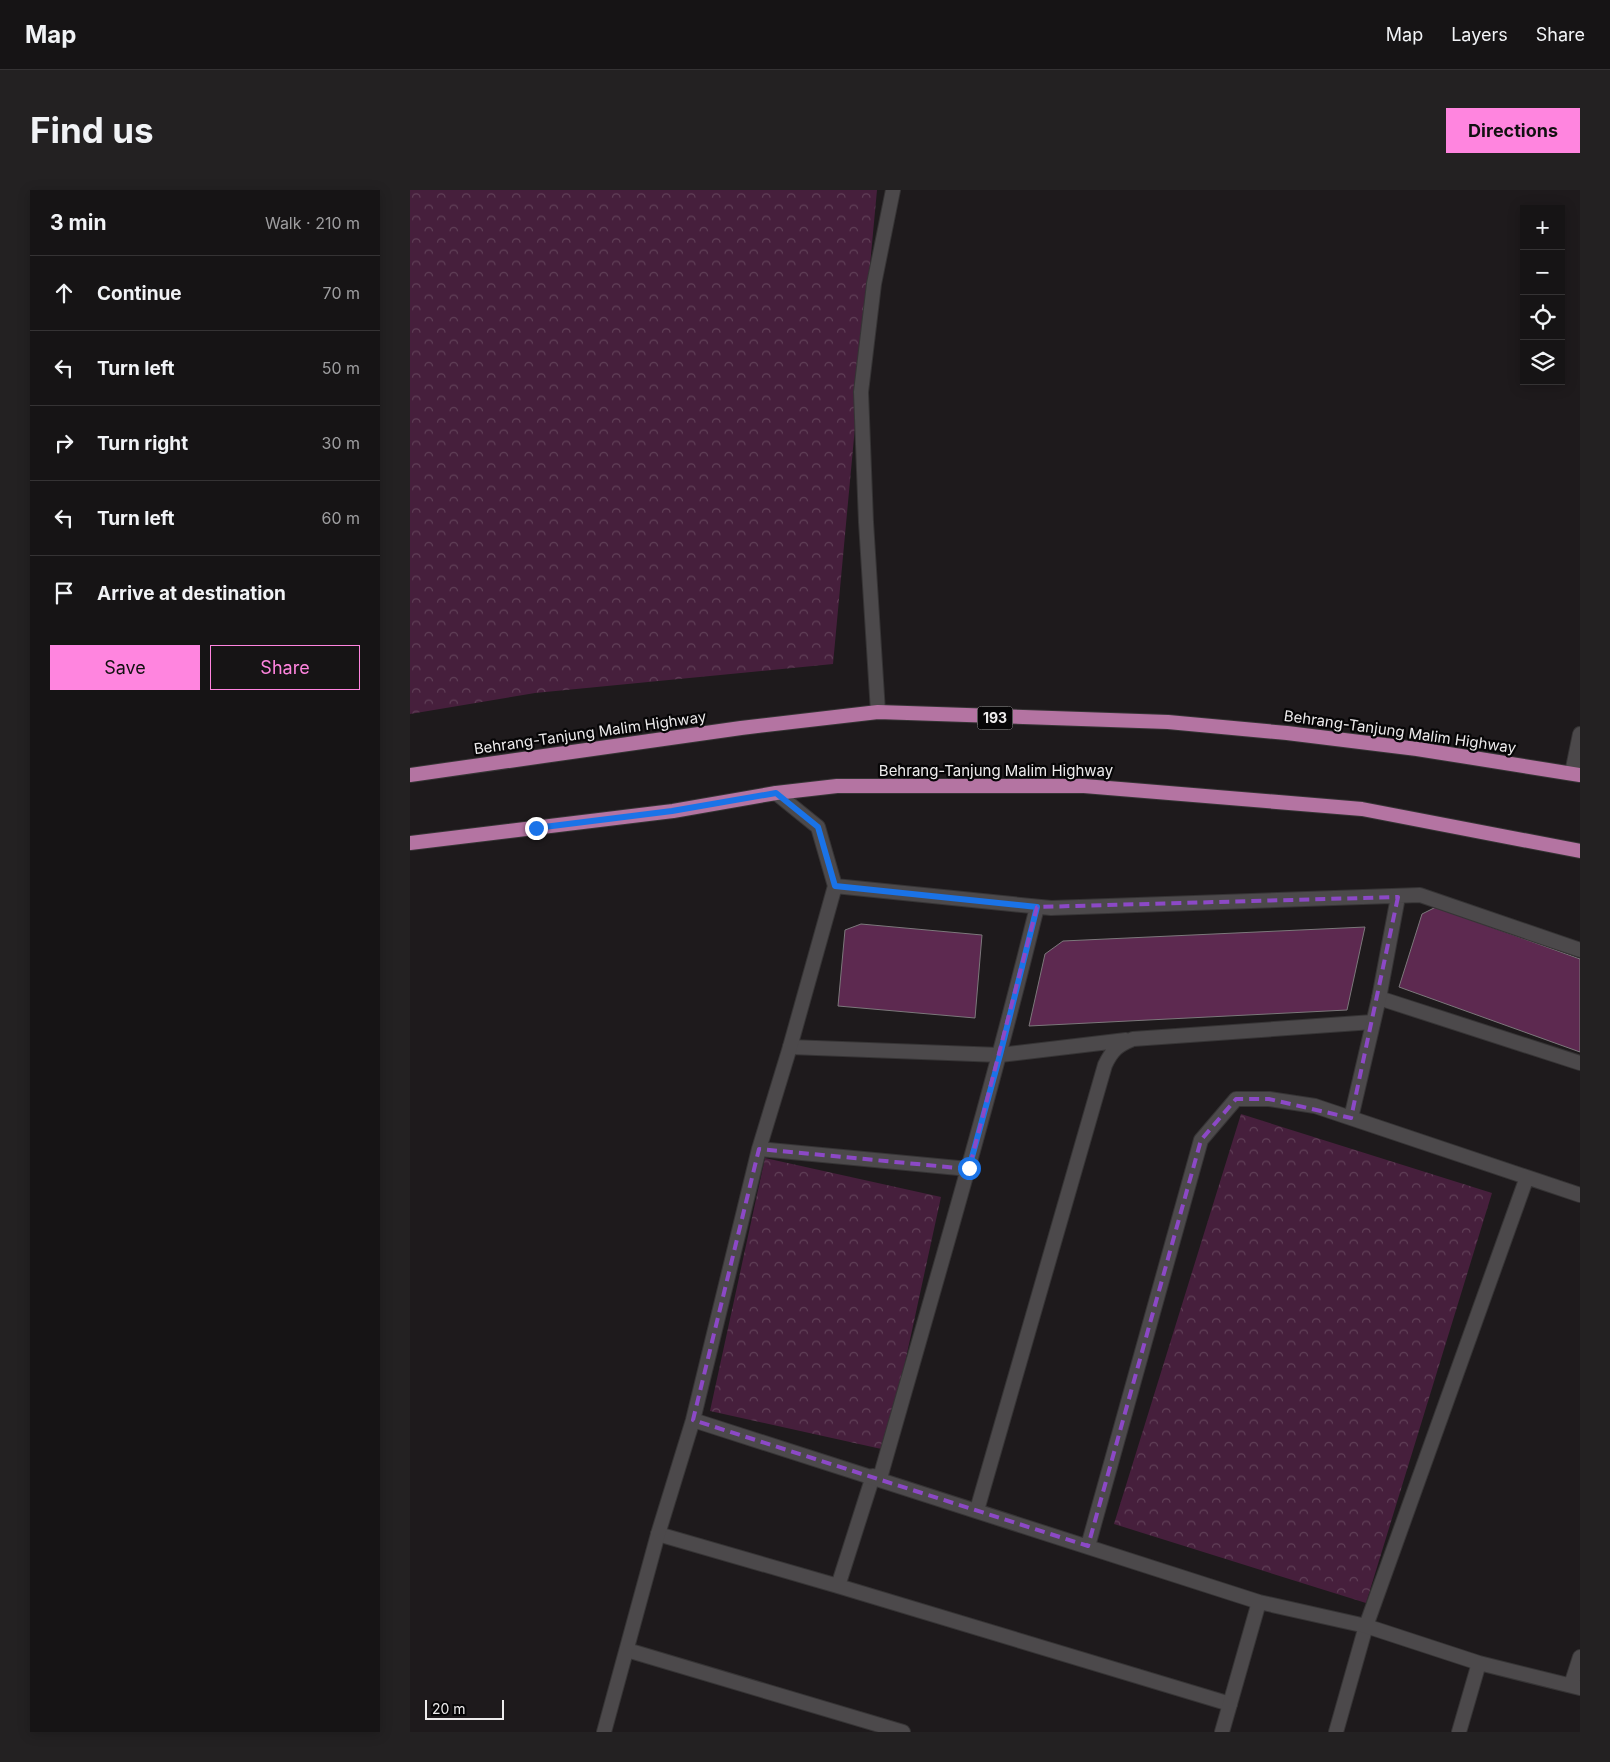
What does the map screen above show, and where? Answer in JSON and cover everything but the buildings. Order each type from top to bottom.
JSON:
[{"type":"main road","name":"Behrang-Tanjung Malim Highway","points":[[410,775],[741,728],[878,712],[1168,722],[1287,733],[1407,748],[1576,774]]},
{"type":"main road","name":"Behrang-Tanjung Malim Highway","points":[[410,844],[672,811],[776,793],[837,786],[1084,786],[1362,809],[1580,851]]},
{"type":"street","points":[[878,712],[866,522],[862,392],[874,284],[894,190]]},
{"type":"street","points":[[1576,774],[1580,734]]},
{"type":"street","points":[[604,1732],[658,1534],[693,1420],[759,1149],[835,886],[818,827],[776,793]]},
{"type":"street","points":[[835,886],[1061,908],[1420,895],[1580,950]]},
{"type":"street","points":[[1352,1118],[1379,998],[1398,897]]},
{"type":"street","points":[[838,1586],[876,1477],[969,1168],[1000,1055],[1037,907]]},
{"type":"street","points":[[1379,998],[1580,1064]]},
{"type":"street","points":[[790,1047],[1000,1055],[1133,1039],[1373,1022]]},
{"type":"street","points":[[977,1510],[1105,1065],[1111,1052],[1119,1044],[1133,1039]]},
{"type":"street","points":[[1088,1546],[1202,1140],[1236,1099],[1269,1098],[1315,1106],[1580,1195]]},
{"type":"street","points":[[759,1149],[969,1168]]},
{"type":"street","points":[[1336,1732],[1366,1626],[1527,1177]]},
{"type":"street","points":[[693,1420],[876,1477],[1260,1602],[1366,1626],[1479,1664],[1576,1687],[1580,1657]]},
{"type":"street","points":[[658,1534],[1230,1704]]},
{"type":"street","points":[[1222,1732],[1260,1602]]},
{"type":"street","points":[[627,1650],[903,1732]]},
{"type":"street","points":[[1459,1732],[1479,1664]]},
{"type":"highlighted area","points":[[1398,897],[1351,1118],[1269,1099],[1236,1099],[1201,1140],[1088,1546],[693,1420],[759,1149],[969,1169],[1037,907]]},
{"type":"green space","points":[[410,190],[877,190],[833,664],[535,693],[410,714]]},
{"type":"green space","points":[[1241,1114],[1492,1193],[1366,1603],[1114,1524]]},
{"type":"green space","points":[[765,1158],[941,1197],[886,1450],[710,1411]]},
{"type":"route","points":[[536,828],[672,811],[776,793],[818,827],[835,886],[1037,907],[1000,1055],[969,1168]]}]
